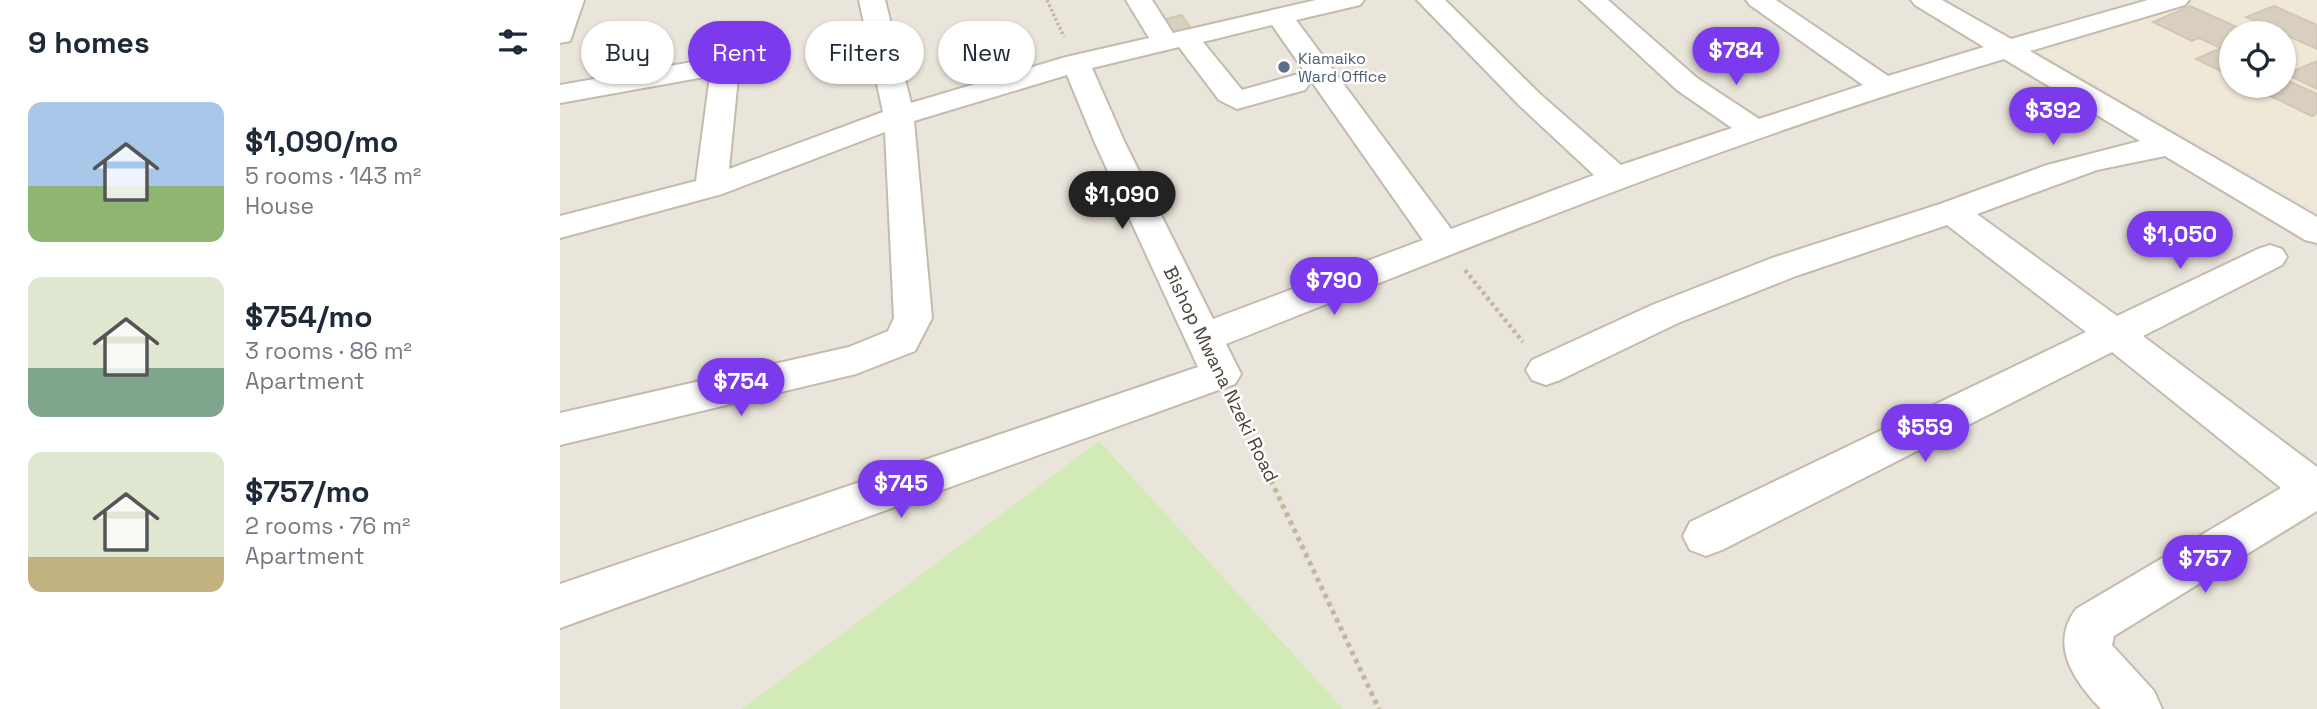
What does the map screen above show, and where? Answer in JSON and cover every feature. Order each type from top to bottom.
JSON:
[{"type":"street","points":[[560,35],[571,0]]},
{"type":"street","points":[[560,429],[856,359],[902,341],[913,318],[899,116],[872,0]]},
{"type":"street","points":[[1139,0],[1237,100],[1295,85]]},
{"type":"street","points":[[560,227],[711,187],[899,116],[1076,63],[1175,39],[1259,12],[1351,0]]},
{"type":"street","points":[[1430,0],[1530,100],[1616,178]]},
{"type":"street","points":[[1593,0],[1687,84],[1756,131]]},
{"type":"street","points":[[1759,0],[1885,87]]},
{"type":"street","points":[[1924,0],[2317,232]]},
{"type":"street","points":[[560,606],[1212,356],[1444,244],[1616,178],[1885,87],[2176,0]]},
{"type":"street","points":[[1259,12],[1444,244]]},
{"type":"street","name":"Bishop Mwana Nzeki Road","points":[[1076,63],[1110,144],[1212,356]]},
{"type":"street","points":[[560,94],[704,68],[725,67],[711,187]]},
{"type":"street","points":[[1546,370],[1665,314],[1784,267],[1952,212],[2065,170],[2133,149],[2169,146]]},
{"type":"street","points":[[1952,212],[2116,335],[2316,491],[2097,620],[2090,629],[2087,640],[2092,656],[2114,687],[2136,709]]},
{"type":"street","points":[[1706,536],[2270,257]]},
{"type":"path","points":[[1047,0],[1076,63]]},
{"type":"path","points":[[1444,244],[1546,370]]},
{"type":"path","name":"Bishop Mwana Nzeki Road","points":[[1212,356],[1379,709]]},
{"type":"shaded area","points":[[560,0],[2317,0],[2317,709],[560,709]]},
{"type":"shaded area","points":[[2204,0],[2317,0],[2317,211],[2042,53]]},
{"type":"green space","points":[[1099,441],[1343,709],[742,709]]},
{"type":"building","points":[[2190,6],[2223,21],[2219,21],[2219,47],[2199,38],[2192,41],[2153,22]]},
{"type":"building","points":[[2274,6],[2317,25],[2317,49],[2296,40],[2296,21],[2255,21],[2246,17]]},
{"type":"building","points":[[1182,15],[1192,30],[1164,37],[1155,22]]},
{"type":"building","points":[[2219,49],[2219,70],[2196,59]]},
{"type":"building","points":[[2317,61],[2317,89],[2296,79],[2296,70]]},
{"type":"building","points":[[2296,84],[2317,94],[2317,113],[2312,116],[2275,98],[2296,98]]},
{"type":"place","name":"Kiamaiko Ward Office","points":[[1284,67]]}]
